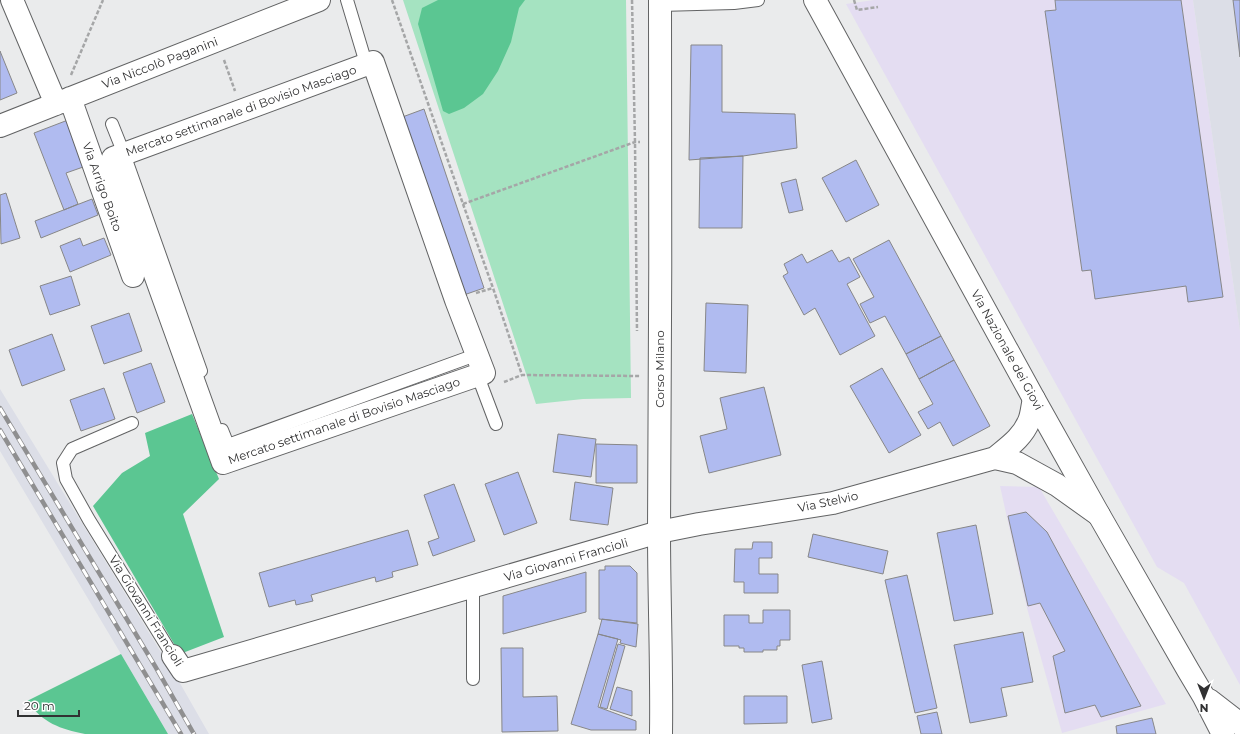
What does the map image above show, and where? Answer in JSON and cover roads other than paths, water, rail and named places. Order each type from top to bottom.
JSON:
[{"type":"street","name":"Via Arrigo Boito","points":[[12,0],[45,79],[63,101],[133,276]]},
{"type":"street","name":"Via Niccolò Paganini","points":[[0,126],[320,0]]},
{"type":"street","name":"Via Nazionale dei Giovi","points":[[816,0],[1034,399],[1204,697],[1223,734]]},
{"type":"street","name":"Corso Milano","points":[[660,2],[659,532],[661,734]]},
{"type":"street","name":"Mercato settimanale di Bovisio Masciago","points":[[373,62],[456,300],[484,373],[474,366],[223,463],[113,158],[126,158],[243,110],[367,69],[373,62]]},
{"type":"street","name":"Via Stelvio","points":[[659,532],[699,524],[833,503],[995,458],[1015,442],[1024,432],[1029,420],[1034,399]]},
{"type":"street","name":"Via Stelvio","points":[[995,458],[1017,463],[1057,485],[1099,515]]},
{"type":"street","name":"Via Giovanni Francioli","points":[[173,656],[184,671],[659,532]]},
{"type":"street","name":"Via Nazionale dei Giovi","points":[[1204,697],[1240,724]]},
{"type":"lane","points":[[112,124],[126,158],[367,69],[348,0]]},
{"type":"lane","name":"Corso Milano","points":[[660,2],[734,3],[758,0]]},
{"type":"lane","points":[[474,366],[496,424]]},
{"type":"lane","name":"Via Giovanni Francioli","points":[[132,423],[72,449],[63,463],[66,478],[89,520],[173,656]]},
{"type":"lane","points":[[473,587],[473,679]]},
{"type":"railway","points":[[0,408],[155,666],[194,734]]},
{"type":"railway","points":[[0,430],[181,734]]}]
